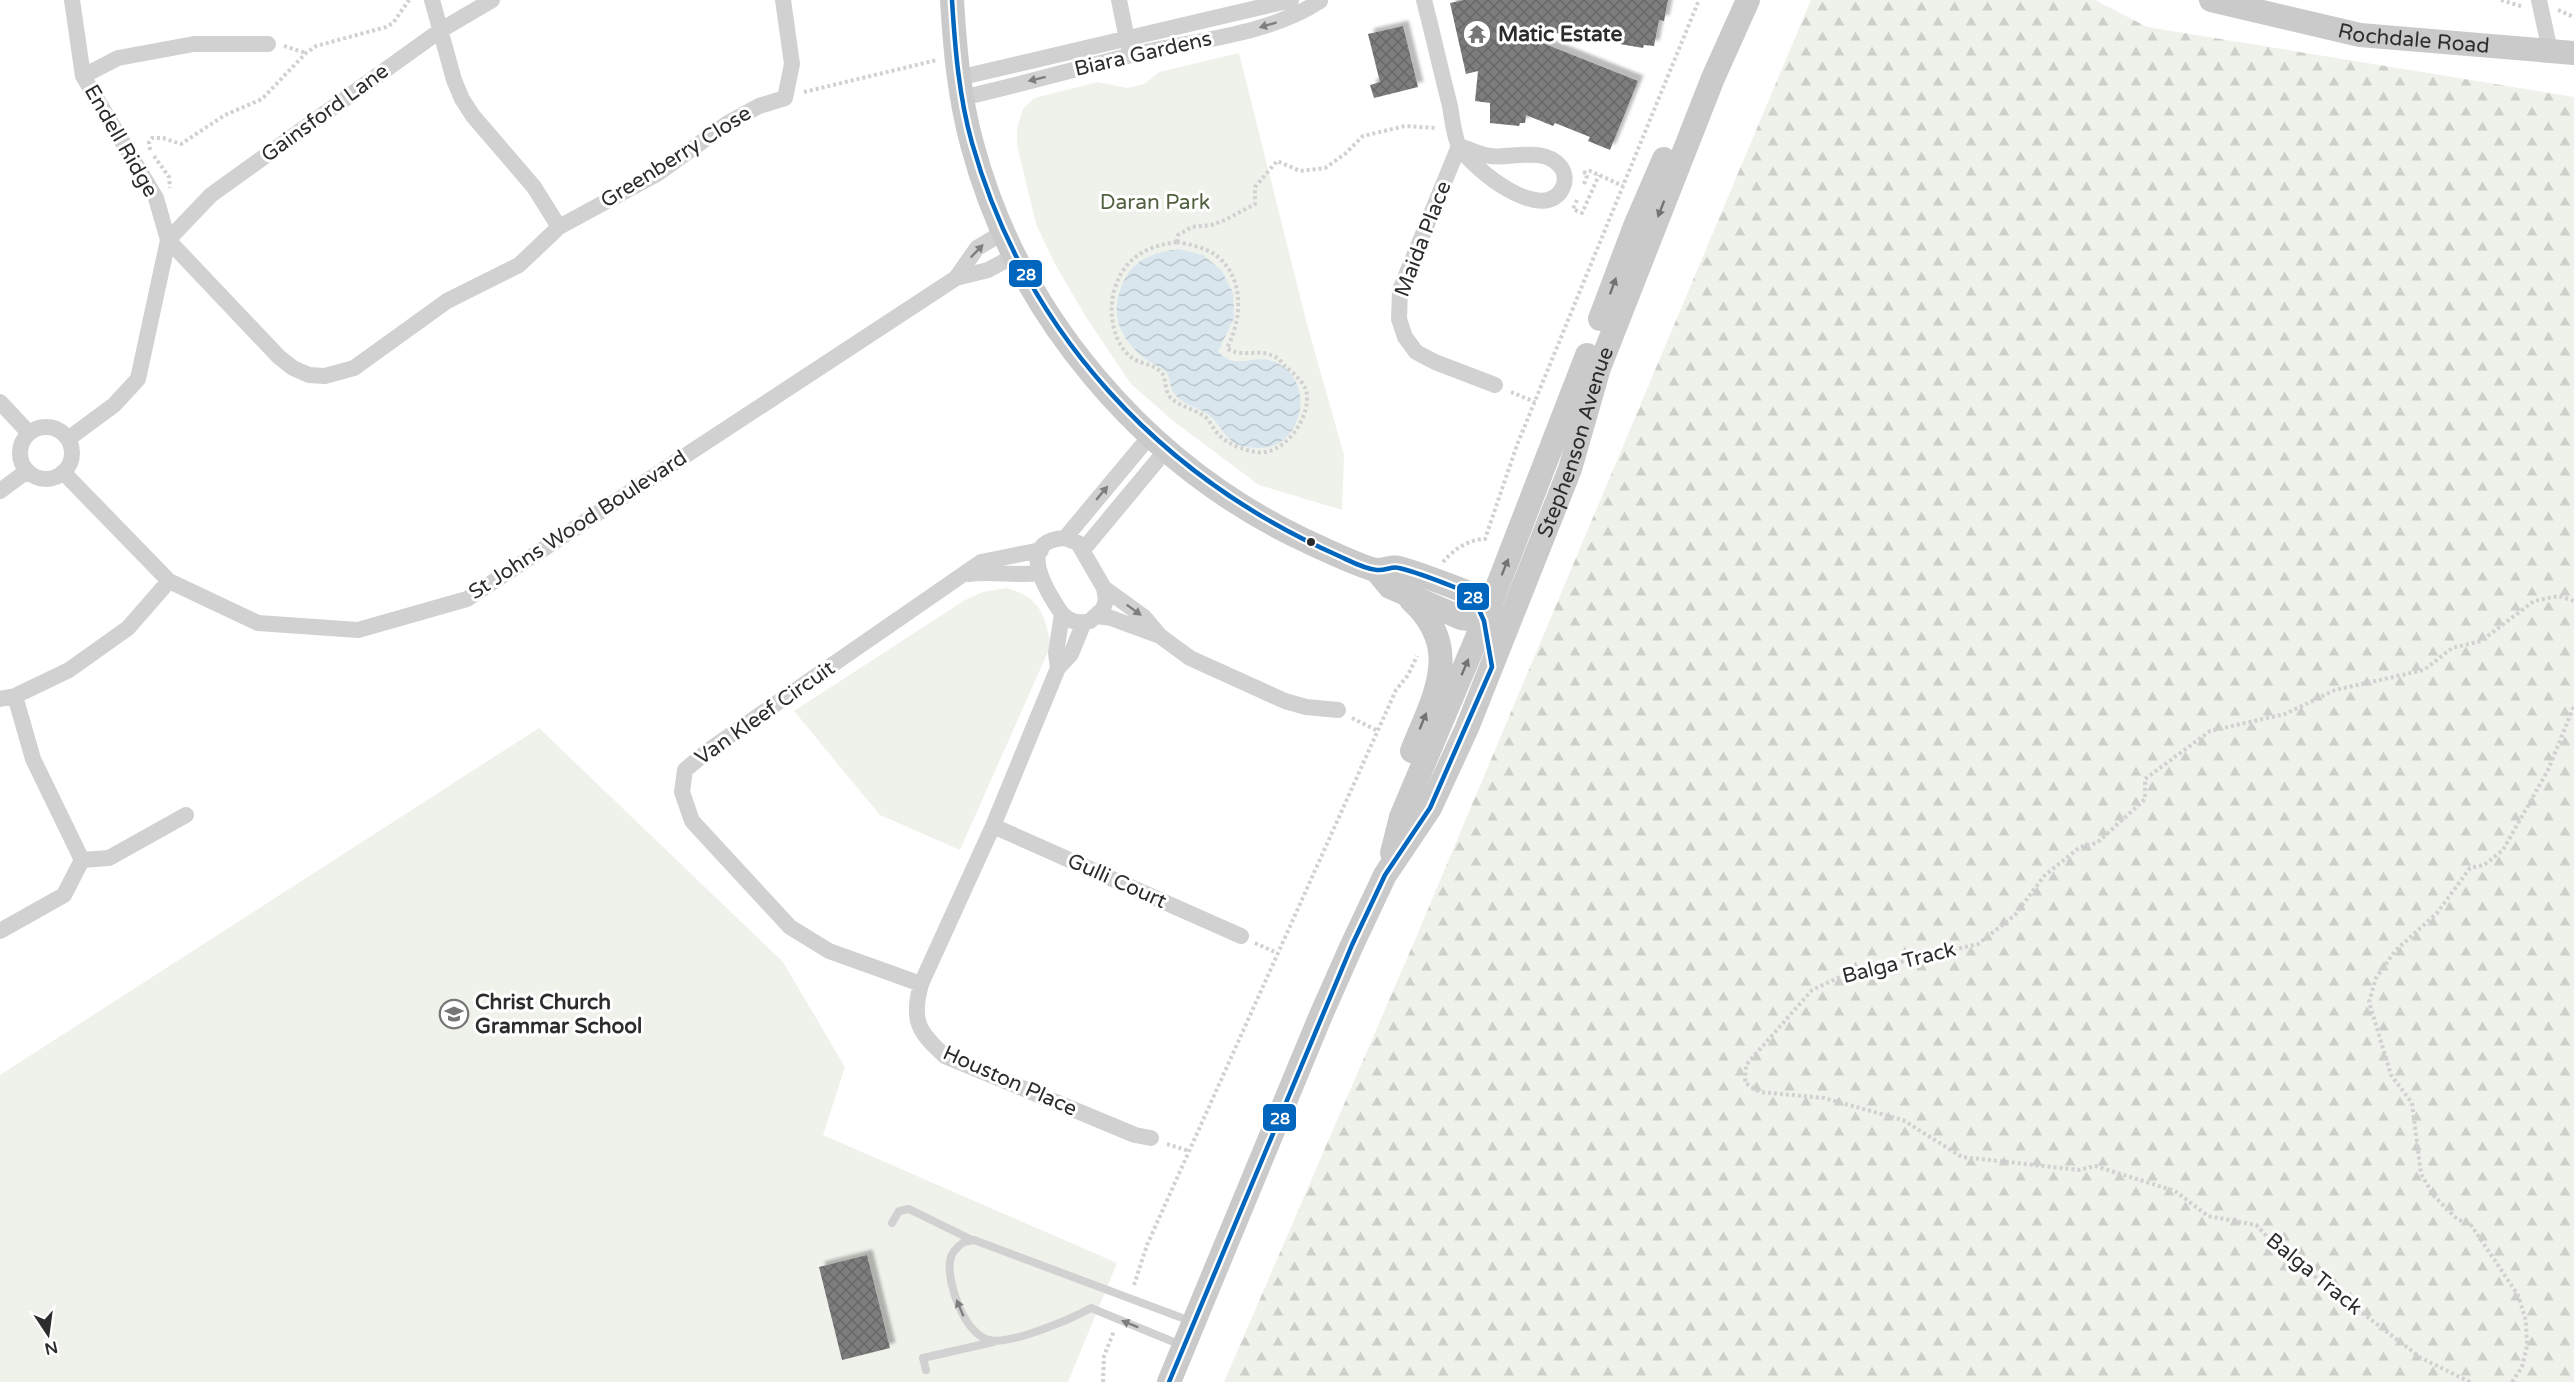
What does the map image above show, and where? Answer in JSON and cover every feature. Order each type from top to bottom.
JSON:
[{"type":"main road","points":[[952,0],[959,77],[975,154],[1004,232],[1014,256],[1043,307],[1067,343],[1113,399],[1158,443],[1249,511],[1302,539],[1376,570],[1390,587],[1406,595],[1461,618],[1484,621]]},
{"type":"main road","name":"Stephenson Avenue","points":[[1169,1382],[1321,1015],[1385,875],[1401,818],[1484,621],[1560,430],[1635,226],[1732,0]]},
{"type":"main road","name":"Stephenson Avenue","points":[[1385,875],[1430,808],[1467,728],[1569,469],[1599,368],[1713,78],[1748,0]]},
{"type":"main road","name":"Rochdale Road","points":[[2211,0],[2256,6],[2360,35],[2574,53]]},
{"type":"main road","points":[[1484,621],[1515,592],[1569,469]]},
{"type":"main road","points":[[1376,570],[1396,567],[1472,594],[1484,621],[1492,667]]},
{"type":"main road","points":[[1401,818],[1401,776],[1439,684],[1440,668],[1435,626],[1406,595]]},
{"type":"street","points":[[72,0],[84,76],[118,58],[194,44],[268,44]]},
{"type":"street","points":[[432,0],[454,80],[462,99],[473,116],[534,187],[559,227]]},
{"type":"street","name":"Gainsford Lane","points":[[168,240],[211,195],[441,30],[492,0]]},
{"type":"street","points":[[783,0],[792,64],[785,98]]},
{"type":"street","points":[[1119,0],[1129,47]]},
{"type":"street","name":"Biara Gardens","points":[[1129,47],[1291,0]]},
{"type":"street","name":"Biara Gardens","points":[[1311,0],[1321,0]]},
{"type":"street","name":"Biara Gardens","points":[[959,77],[1129,47],[1262,27],[1299,15],[1321,0]]},
{"type":"street","points":[[1424,0],[1459,146],[1485,174],[1513,192],[1536,199],[1548,199],[1563,189],[1566,180],[1563,170],[1552,160],[1532,155],[1490,156],[1459,146]]},
{"type":"street","points":[[2539,0],[2550,51]]},
{"type":"street","name":"Endell Ridge","points":[[84,76],[156,198],[168,240]]},
{"type":"street","name":"Greenberry Close","points":[[168,240],[279,357],[293,368],[309,375],[325,376],[354,368],[447,301],[519,265],[559,227],[657,174],[728,123],[759,106],[785,98]]},
{"type":"street","name":"Maida Place","points":[[1459,146],[1400,290],[1399,319],[1405,337],[1416,351],[1435,362],[1502,388]]},
{"type":"street","name":"St Johns Wood Boulevard","points":[[956,278],[977,248],[1004,232]]},
{"type":"street","points":[[68,439],[114,405],[138,379],[168,240]]},
{"type":"street","name":"St Johns Wood Boulevard","points":[[63,472],[169,581],[258,623],[358,630],[467,599],[956,278],[988,270],[1014,256]]},
{"type":"street","points":[[0,402],[29,433]]},
{"type":"street","points":[[46,426],[54,428],[68,439],[72,453],[70,464],[55,478],[34,477],[20,460],[19,451],[23,440],[29,433],[46,426]]},
{"type":"street","points":[[1065,538],[1158,443]]},
{"type":"street","points":[[1083,550],[1158,443]]},
{"type":"street","points":[[0,491],[27,471]]},
{"type":"street","points":[[921,984],[993,826],[1058,668],[1071,654],[1091,619],[1106,600],[1104,588],[1078,543],[1065,538],[1054,540],[1041,550],[1037,561],[1038,573],[1062,614],[1074,621],[1091,619],[1111,618],[1160,636]]},
{"type":"street","name":"Van Kleef Circuit","points":[[921,984],[829,951],[790,927],[692,821],[682,792],[685,770],[708,750],[981,562],[1041,550]]},
{"type":"street","name":"Van Kleef Circuit","points":[[965,575],[986,572],[1021,575],[1038,573]]},
{"type":"street","points":[[82,860],[33,759],[8,698],[69,670],[128,628],[169,581]]},
{"type":"street","points":[[1104,588],[1144,617],[1160,636],[1190,658],[1245,684],[1306,707],[1338,710]]},
{"type":"street","points":[[1058,668],[1056,652],[1062,614]]},
{"type":"street","points":[[82,860],[110,858],[186,814]]},
{"type":"street","name":"Gulli Court","points":[[993,826],[1241,936]]},
{"type":"street","points":[[0,931],[64,895],[82,860]]},
{"type":"street","name":"Houston Place","points":[[921,984],[916,1003],[917,1022],[926,1039],[945,1056],[1135,1135],[1151,1138]]},
{"type":"lane","points":[[892,1223],[895,1214],[909,1209],[974,1240],[1194,1322]]},
{"type":"lane","points":[[974,1240],[964,1242],[952,1254],[950,1261],[956,1295],[971,1328],[982,1337],[1000,1341]]},
{"type":"lane","points":[[926,1370],[923,1359],[1062,1324],[1091,1308],[1184,1346]]},
{"type":"path","points":[[166,193],[171,181],[167,172],[150,151],[149,142],[152,138],[163,138],[177,144],[184,142],[225,115],[262,99],[306,52],[331,41],[386,27],[393,23],[409,0]]},
{"type":"path","points":[[1441,566],[1450,554],[1458,549],[1476,540],[1485,539],[1535,402],[1699,0]]},
{"type":"path","points":[[2565,13],[2574,17]]},
{"type":"path","points":[[785,98],[925,62],[959,77]]},
{"type":"path","points":[[1176,242],[1178,236],[1192,227],[1211,225],[1255,204],[1255,188],[1277,160],[1300,171],[1325,168],[1345,154],[1363,136],[1405,126],[1435,128]]},
{"type":"path","points":[[1599,175],[1582,213],[1573,210],[1588,172],[1599,175],[1623,186]]},
{"type":"path","points":[[1176,242],[1216,255],[1232,275],[1239,301],[1238,317],[1234,334],[1227,348],[1232,352],[1271,355],[1297,377],[1306,389],[1306,406],[1299,428],[1282,445],[1258,453],[1227,441],[1219,435],[1204,415],[1184,407],[1168,395],[1163,374],[1155,367],[1131,357],[1114,334],[1111,302],[1118,275],[1136,255],[1155,245],[1176,242]]},
{"type":"path","points":[[1502,388],[1535,402]]},
{"type":"path","name":"Balga Track","points":[[2470,1382],[2421,1358],[2279,1249],[2256,1225],[2208,1216],[2175,1191],[2096,1166],[2079,1170],[1962,1157],[1903,1120],[1824,1098],[1760,1092],[1745,1083],[1746,1065],[1812,990],[1844,975],[1978,944],[2015,915],[2044,876],[2080,847],[2097,843],[2145,799],[2145,779],[2210,731],[2285,714],[2335,690],[2424,670],[2452,648],[2481,641],[2534,601],[2559,596],[2574,601]]},
{"type":"path","points":[[1132,1289],[1147,1245],[1396,690],[1412,669],[1418,650]]},
{"type":"path","points":[[2512,1382],[2522,1367],[2527,1346],[2526,1321],[2517,1295],[2471,1226],[2457,1219],[2434,1196],[2421,1174],[2412,1103],[2391,1075],[2369,1002],[2376,978],[2395,951],[2437,914],[2470,868],[2484,865],[2504,850],[2548,770],[2574,706]]},
{"type":"path","points":[[1338,710],[1378,731]]},
{"type":"path","points":[[1151,1138],[1190,1151]]},
{"type":"path","points":[[1103,1382],[1104,1356],[1116,1327]]},
{"type":"green space","points":[[1811,0],[2095,0],[2147,27],[2574,97],[2574,1382],[1224,1382],[1412,947]]},
{"type":"green space","name":"Daran Park","points":[[1239,53],[1308,328],[1344,455],[1342,510],[1259,485],[1172,420],[1131,384],[1086,317],[1055,264],[1036,224],[1017,145],[1017,128],[1023,109],[1034,98],[1098,82],[1127,88],[1144,84],[1159,72]]},
{"type":"green space","points":[[1006,588],[1026,596],[1039,608],[1051,645],[960,850],[880,815],[794,711],[965,600],[983,592]]},
{"type":"green space","name":"Christ Church Grammar School","points":[[539,728],[783,962],[845,1067],[823,1135],[1117,1263],[1068,1382],[0,1382],[0,1075]]},
{"type":"water","points":[[1179,249],[1203,255],[1222,271],[1233,293],[1234,318],[1218,352],[1233,361],[1263,359],[1275,362],[1292,376],[1298,388],[1300,402],[1293,429],[1284,439],[1272,446],[1246,447],[1230,440],[1211,417],[1177,397],[1172,391],[1166,372],[1133,348],[1119,325],[1118,298],[1126,277],[1132,269],[1147,257]]},
{"type":"building","points":[[1464,0],[1668,0],[1664,21],[1659,20],[1654,46],[1644,45],[1643,48],[1527,28],[1525,36],[1638,81],[1610,150],[1588,141],[1590,137],[1555,123],[1553,126],[1526,115],[1525,123],[1520,123],[1519,126],[1490,123],[1490,103],[1475,101],[1478,71],[1466,74],[1450,3]]},
{"type":"building","points":[[1403,26],[1418,87],[1374,98],[1370,85],[1380,82],[1368,34]]},
{"type":"building","points":[[867,1255],[890,1348],[842,1360],[819,1267]]},
{"type":"transit line","name":"28","points":[[952,0],[956,54],[964,108],[972,143],[996,212],[1027,277],[1065,336],[1109,391],[1158,441],[1214,485],[1274,523],[1362,566],[1377,570],[1399,568],[1427,576],[1472,594],[1484,621],[1492,667],[1430,808],[1385,875],[1352,945],[1169,1382]]},
{"type":"place","name":"Matic Estate","points":[[1477,34]]},
{"type":"place","name":"Christ Church Grammar School","points":[[454,1014]]}]
